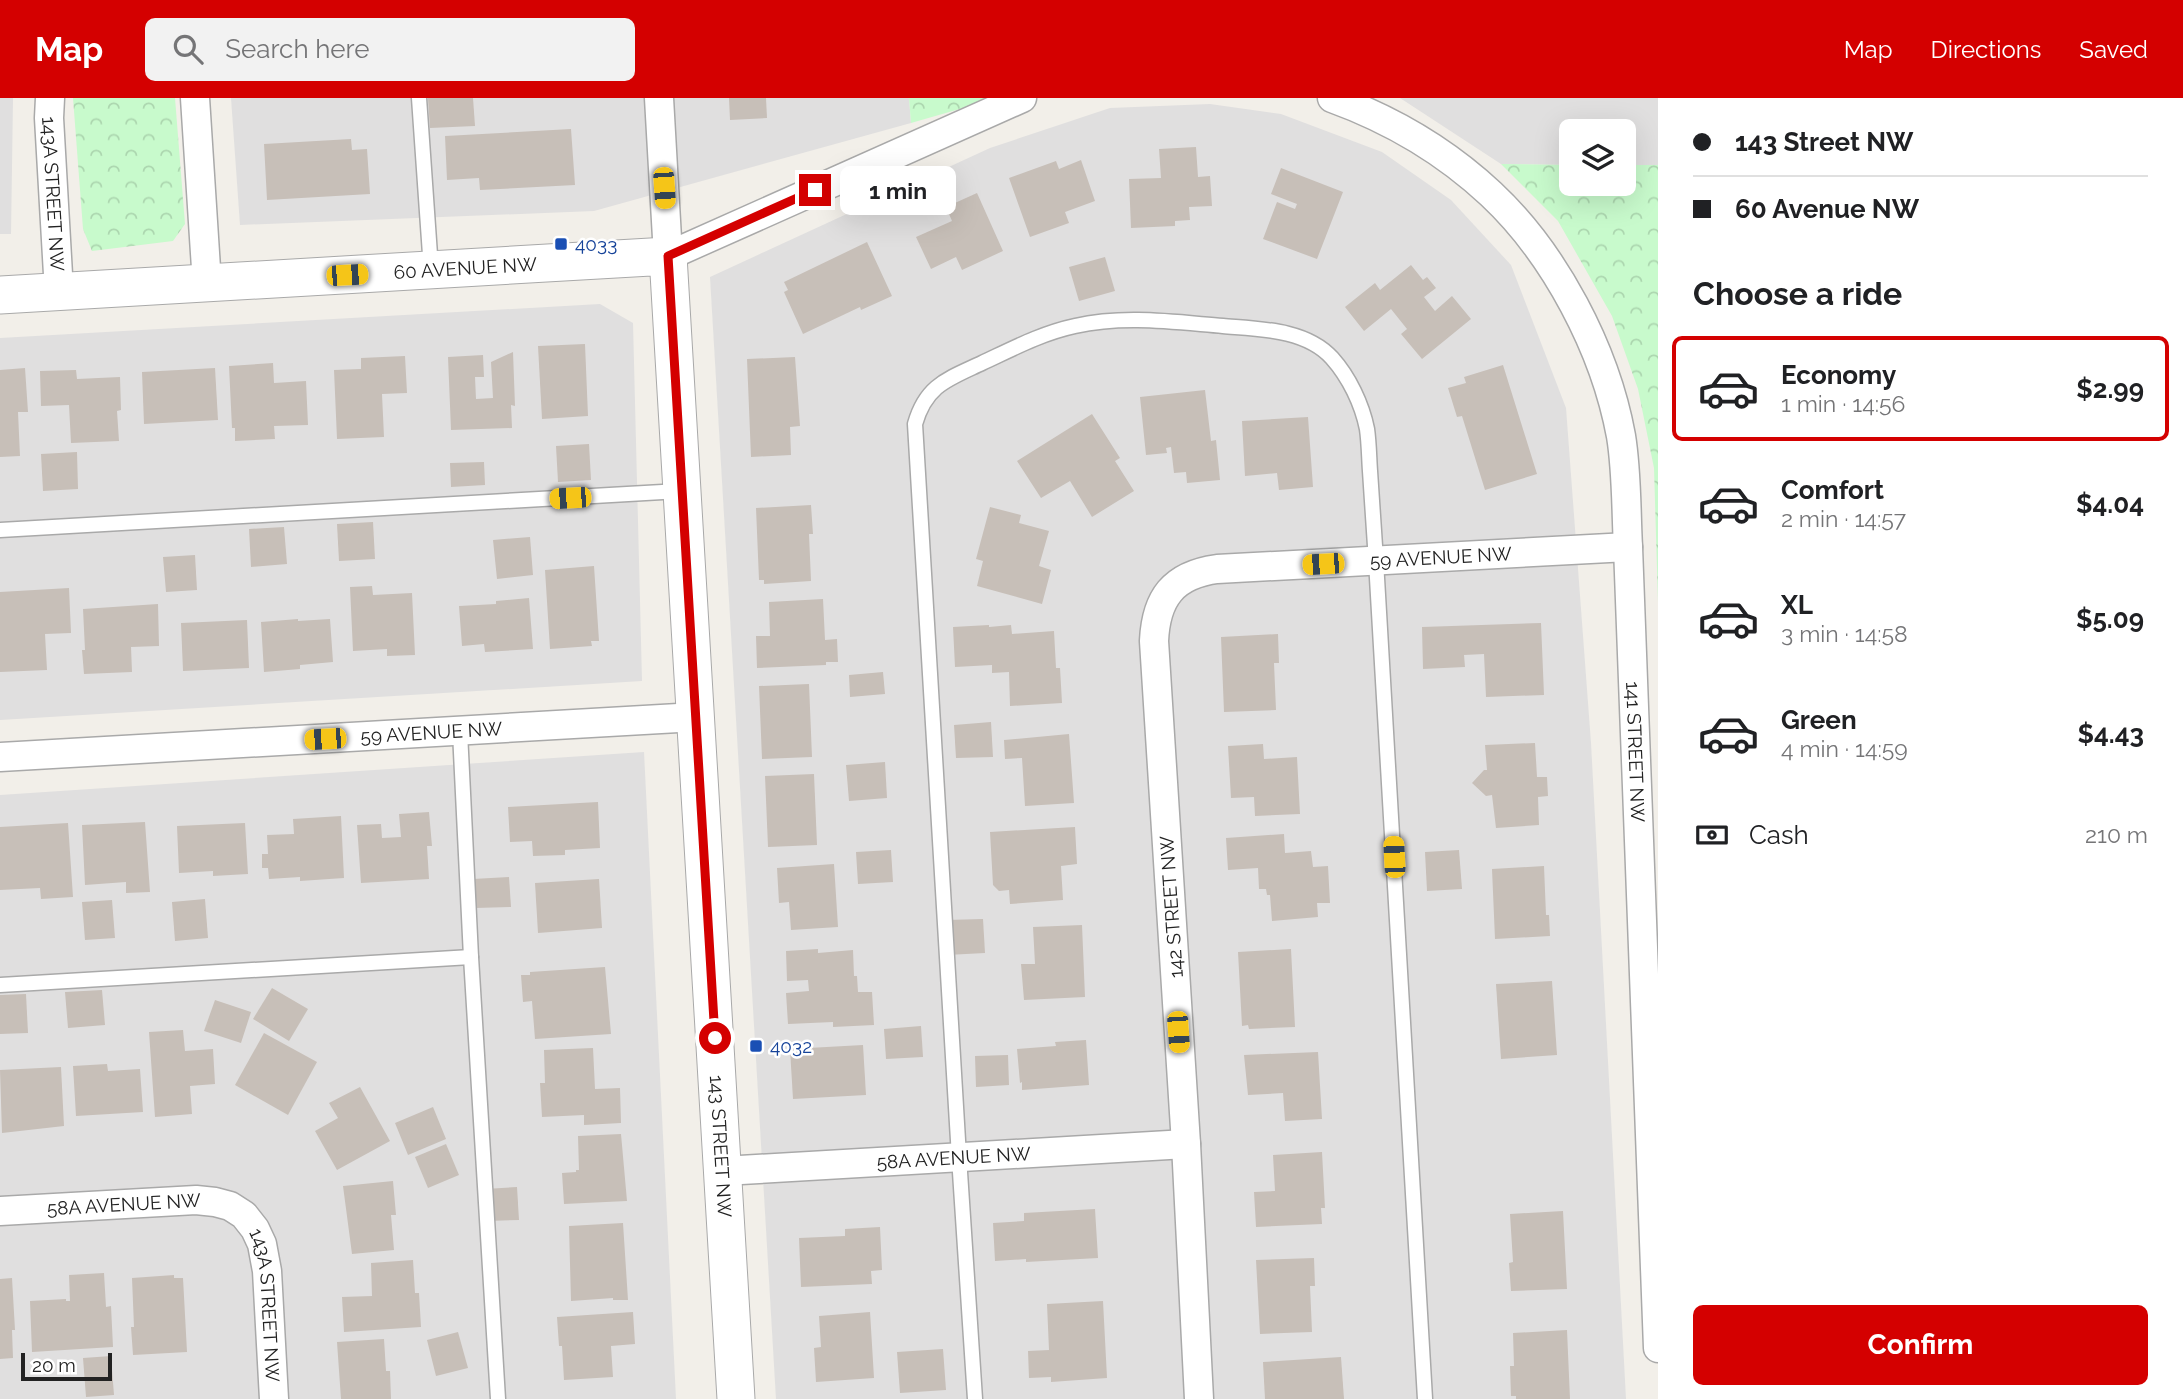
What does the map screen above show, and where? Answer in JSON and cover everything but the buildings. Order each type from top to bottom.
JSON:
[{"type":"street","name":"143A STREET NW","points":[[50,98],[59,292]]},
{"type":"street","points":[[195,98],[207,284]]},
{"type":"street","name":"143 STREET NW","points":[[659,98],[736,1399]]},
{"type":"street","name":"60 AVENUE NW","points":[[0,295],[668,256],[1022,98]]},
{"type":"street","name":"141 STREET NW","points":[[1332,98],[1362,109],[1425,143],[1491,194],[1539,249],[1557,277],[1589,336],[1614,404],[1622,448],[1628,547],[1658,1348]]},
{"type":"street","name":"59 AVENUE NW","points":[[1173,587],[1199,572],[1217,569],[1628,547]]},
{"type":"street","name":"142 STREET NW","points":[[1173,587],[1157,612],[1154,641],[1199,1399]]},
{"type":"street","name":"59 AVENUE NW","points":[[0,757],[696,717]]},
{"type":"street","name":"58A AVENUE NW","points":[[723,1171],[1185,1144]]},
{"type":"street","name":"58A AVENUE NW","points":[[0,1211],[196,1200],[230,1206],[244,1215]]},
{"type":"street","name":"143A STREET NW","points":[[244,1215],[256,1229],[265,1257],[274,1399]]},
{"type":"lane","points":[[419,98],[431,270]]},
{"type":"lane","points":[[975,1399],[915,424],[926,396],[943,381],[1034,338],[1074,326],[1141,319],[1265,329],[1291,334],[1312,344],[1331,357],[1356,394],[1367,429],[1377,561],[1425,1399]]},
{"type":"lane","points":[[0,530],[681,491]]},
{"type":"lane","points":[[460,732],[498,1399]]},
{"type":"lane","points":[[0,985],[471,957]]},
{"type":"shaded area","points":[[0,98],[13,98],[11,234],[0,234]]},
{"type":"shaded area","points":[[231,98],[909,98],[911,123],[594,211],[240,225]]},
{"type":"shaded area","points":[[1400,98],[1658,98],[1658,165],[1636,165],[1636,119],[1559,119],[1559,165],[1501,164]]},
{"type":"shaded area","points":[[1210,104],[1281,114],[1382,152],[1451,200],[1511,265],[1566,408],[1591,743],[1626,1399],[776,1399],[710,277],[990,148],[1110,108]]},
{"type":"shaded area","points":[[600,304],[633,323],[642,681],[0,720],[0,338]]},
{"type":"shaded area","points":[[644,752],[676,1399],[0,1399],[0,795]]},
{"type":"green space","points":[[73,98],[175,98],[185,224],[173,241],[92,251],[83,229]]},
{"type":"green space","points":[[909,98],[998,98],[911,123]]},
{"type":"green space","points":[[1501,164],[1559,165],[1559,196],[1636,196],[1636,165],[1658,165],[1658,602],[1654,468],[1638,389],[1612,316],[1558,221]]},
{"type":"place","name":"4033","points":[[561,244]]},
{"type":"place","name":"4032","points":[[756,1046]]},
{"type":"route","points":[[715,1038],[668,256],[815,190]]}]
